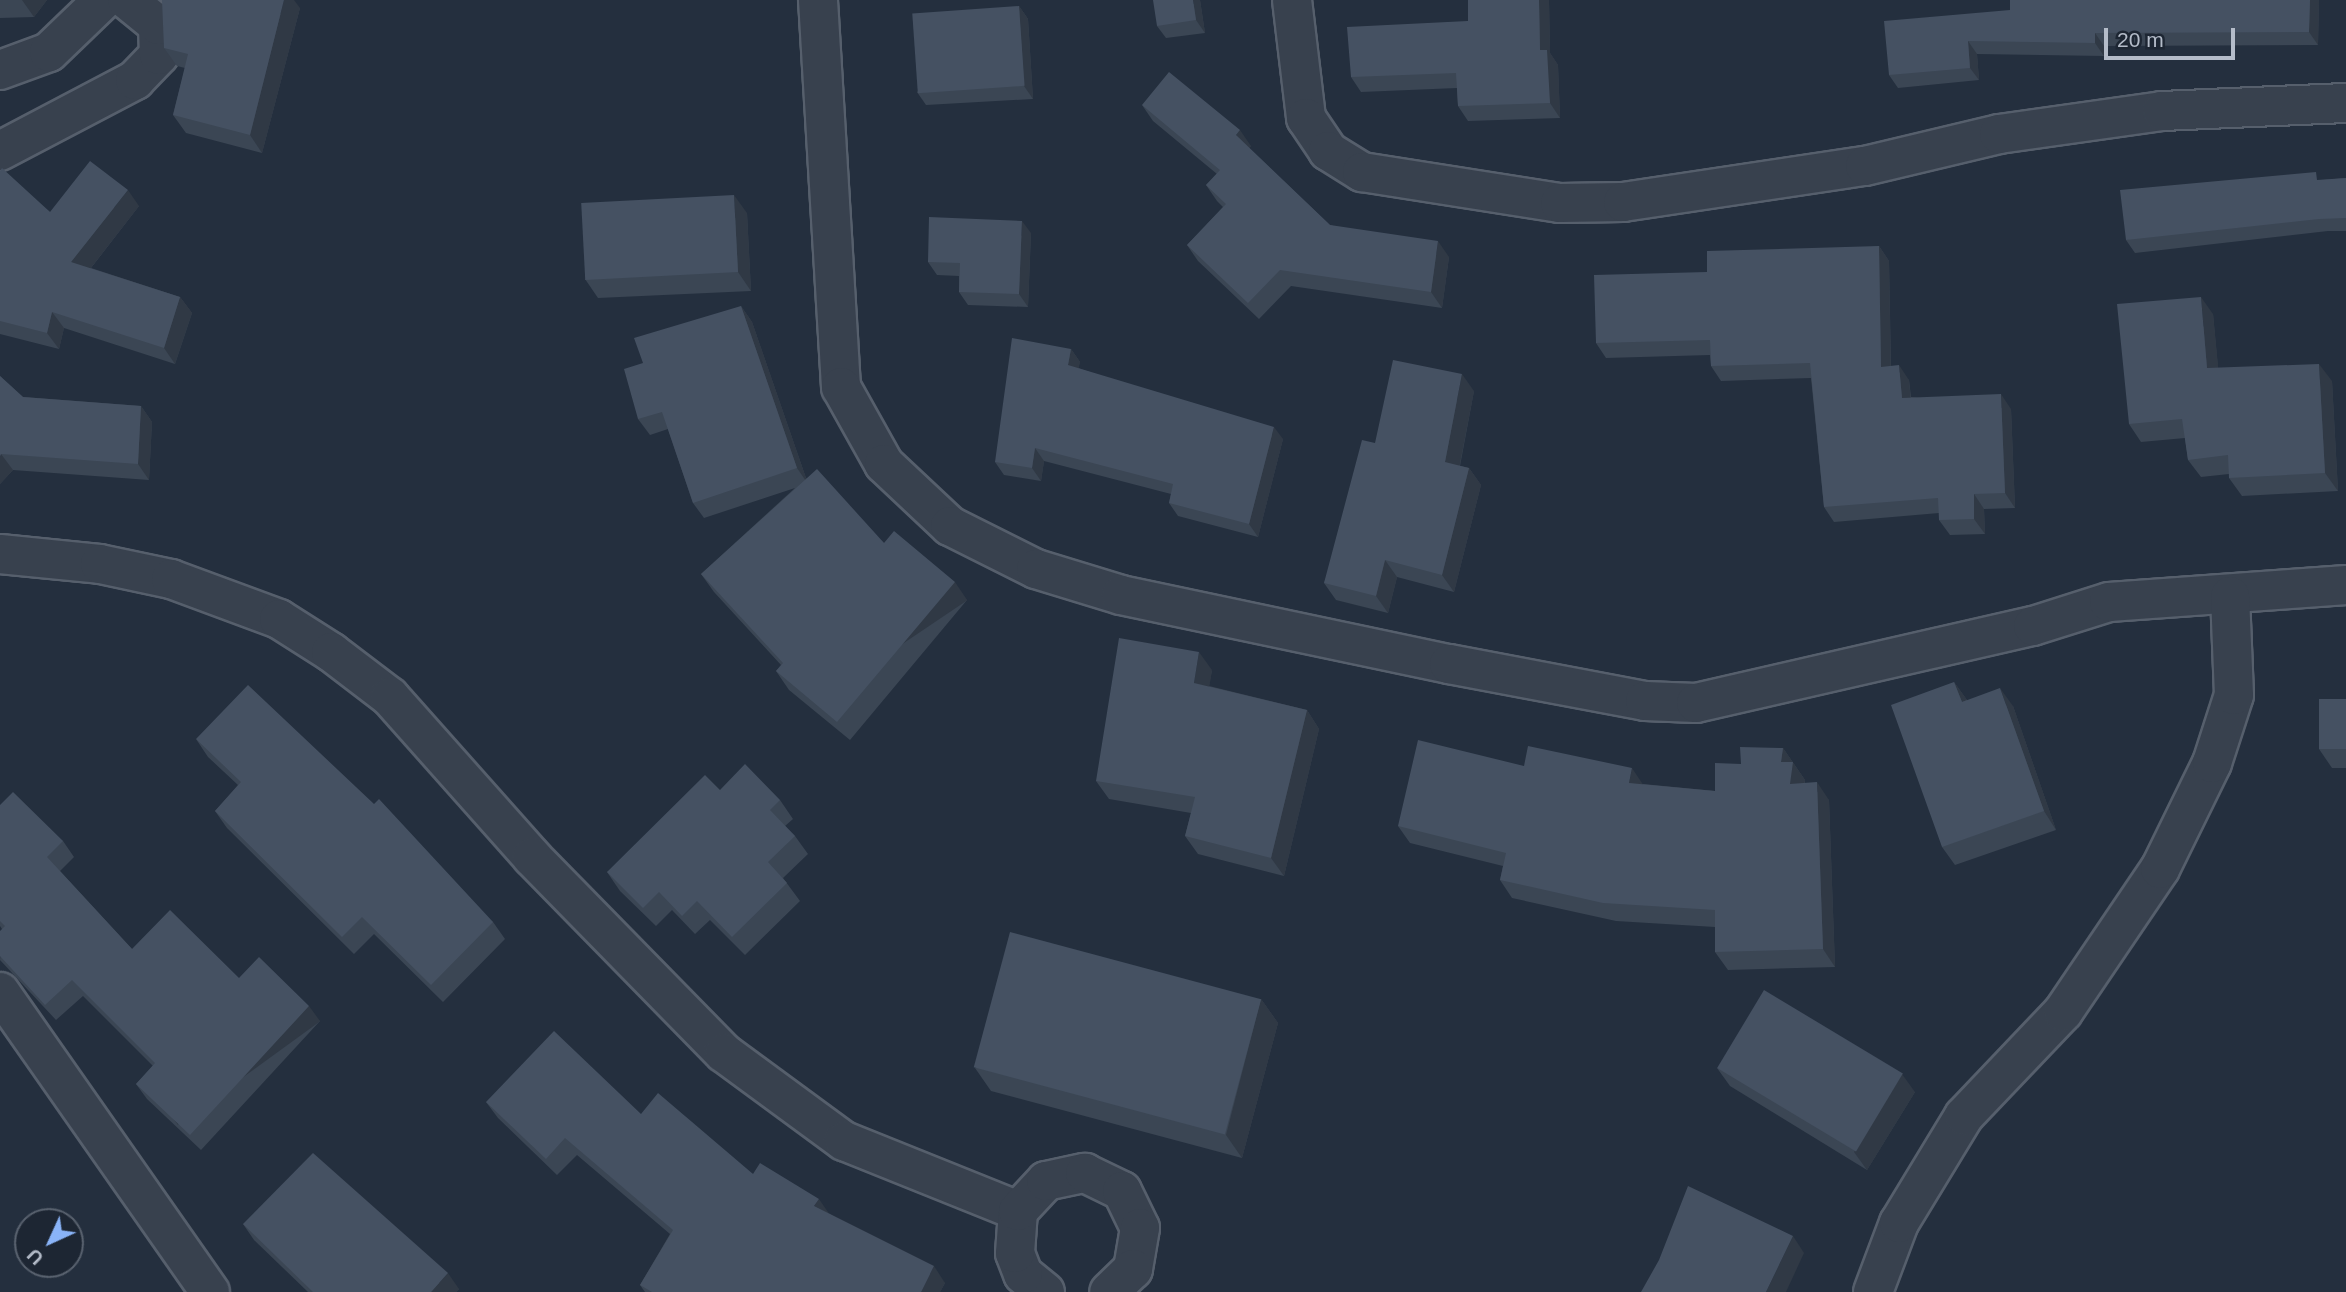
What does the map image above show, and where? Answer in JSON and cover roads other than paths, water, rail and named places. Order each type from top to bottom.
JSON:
[{"type":"street","points":[[0,70],[49,52],[103,0]]},
{"type":"street","points":[[0,151],[135,80],[159,55],[158,25],[127,0]]},
{"type":"street","points":[[818,0],[841,387],[884,464],[950,526],[1036,569],[1121,595],[1450,664],[1645,701],[1696,703],[2033,626],[2109,602],[2230,596],[2346,585]]},
{"type":"street","points":[[1292,0],[1306,118],[1328,151],[1362,172],[1560,203],[1623,202],[1798,176],[1999,134],[2162,111],[2346,103]]},
{"type":"street","points":[[0,554],[100,564],[171,579],[300,632],[390,697],[532,857],[724,1053],[844,1141],[1018,1211]]},
{"type":"street","points":[[1873,1292],[1899,1223],[1965,1116],[2063,1012],[2160,869],[2212,763],[2234,695],[2230,596]]},
{"type":"street","points":[[0,992],[210,1292]]},
{"type":"street","points":[[1045,1292],[1024,1273],[1015,1253],[1018,1211],[1029,1194],[1065,1174],[1086,1173],[1122,1191],[1134,1208],[1140,1249],[1133,1269],[1110,1292]]}]
